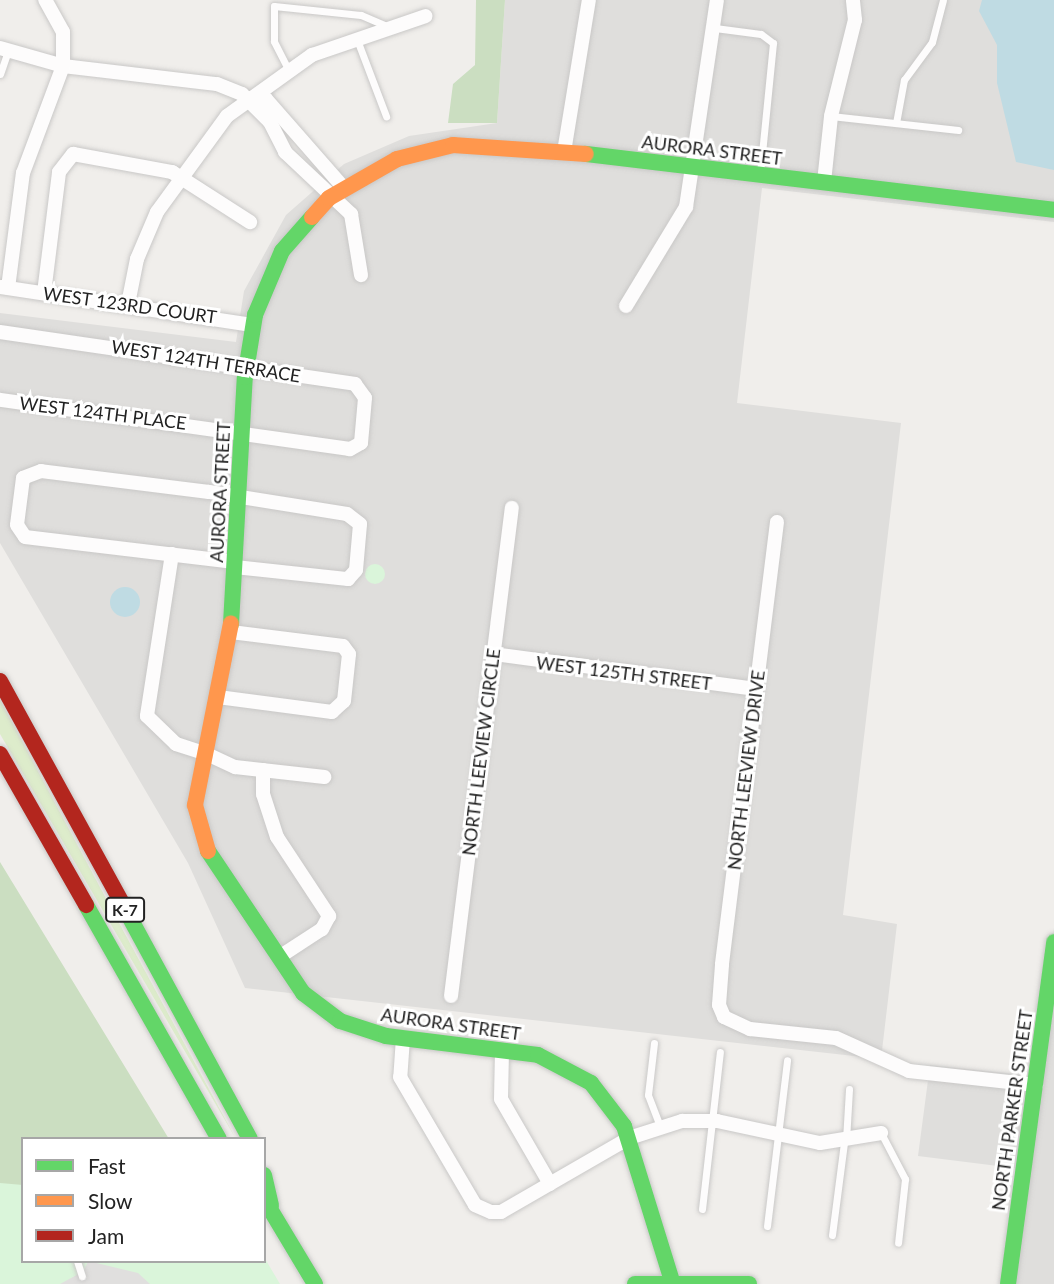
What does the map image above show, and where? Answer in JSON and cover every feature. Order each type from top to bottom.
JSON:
[{"type":"main road","name":"AURORA STREET","points":[[670,1283],[629,1138],[610,1101],[569,1067],[502,1051],[361,1031],[318,1007],[279,957],[200,830],[195,804],[230,632],[246,369],[252,324],[282,251],[318,208],[339,190],[397,159],[436,147],[485,143],[1054,210]]},
{"type":"main road","name":"K-7","points":[[0,681],[249,1137]]},
{"type":"main road","name":"K-7","points":[[0,754],[218,1137]]},
{"type":"main road","name":"NORTH PARKER STREET","points":[[1008,1284],[1054,942]]},
{"type":"main road","points":[[267,1202],[315,1284]]},
{"type":"main road","points":[[635,1284],[749,1284]]},
{"type":"street","points":[[4,288],[23,173],[63,66],[63,32],[45,0]]},
{"type":"street","points":[[564,152],[589,0]]},
{"type":"street","points":[[626,306],[686,207],[715,28],[717,0]]},
{"type":"street","points":[[824,182],[831,116],[855,20],[853,0]]},
{"type":"street","points":[[128,304],[144,240],[179,176],[248,98],[288,69],[356,37],[385,25],[426,16]]},
{"type":"street","points":[[4,49],[63,66],[217,84],[248,98],[266,99],[339,190],[357,232],[361,275]]},
{"type":"street","points":[[248,98],[308,173],[318,190],[318,208]]},
{"type":"street","points":[[44,293],[60,172],[68,156],[143,163],[179,176],[250,222]]},
{"type":"street","points":[[308,173],[339,190]]},
{"type":"street","name":"WEST 123RD COURT","points":[[4,288],[252,324]]},
{"type":"street","name":"WEST 124TH TERRACE","points":[[0,332],[194,356],[246,369],[355,384],[364,393]]},
{"type":"street","name":"WEST 124TH PLACE","points":[[0,400],[191,423],[243,437],[354,449],[361,443],[364,393]]},
{"type":"street","points":[[32,471],[239,500],[352,515],[360,526],[352,577],[235,564],[21,534],[22,481],[32,471]]},
{"type":"street","name":"NORTH LEEVIEW CIRCLE","points":[[451,996],[512,508]]},
{"type":"street","name":"NORTH LEEVIEW DRIVE","points":[[777,522],[722,965],[719,1005],[724,1017],[750,1029],[836,1038],[909,1071],[1036,1085]]},
{"type":"street","points":[[172,554],[148,716],[150,726],[176,744],[206,754],[263,770],[324,777]]},
{"type":"street","points":[[218,697],[337,711],[349,654],[335,645],[230,632]]},
{"type":"street","name":"WEST 125TH STREET","points":[[494,654],[755,689]]},
{"type":"street","points":[[263,770],[263,794],[276,837],[329,916],[322,929],[279,957]]},
{"type":"street","points":[[403,1038],[400,1077],[475,1205],[491,1212],[550,1184],[629,1138],[660,1127],[713,1121],[776,1137],[845,1143],[881,1133]]},
{"type":"street","points":[[502,1051],[502,1100],[550,1184]]},
{"type":"lane","points":[[896,123],[904,80],[932,42],[943,0]]},
{"type":"lane","points":[[288,69],[274,41],[274,6],[361,15],[385,25]]},
{"type":"lane","points":[[715,28],[761,34],[773,43],[760,175]]},
{"type":"lane","points":[[356,37],[386,116]]},
{"type":"lane","points":[[0,74],[4,49]]},
{"type":"lane","points":[[831,116],[958,130]]},
{"type":"lane","points":[[654,1043],[649,1095],[660,1127]]},
{"type":"lane","points":[[702,1209],[720,1052]]},
{"type":"lane","points":[[767,1226],[787,1060]]},
{"type":"lane","points":[[832,1236],[845,1143],[849,1089]]},
{"type":"lane","points":[[881,1133],[905,1179],[898,1243]]},
{"type":"lane","points":[[77,1263],[82,1276]]},
{"type":"shaded area","points":[[505,0],[1054,0],[1054,222],[762,188],[737,403],[901,423],[843,915],[897,924],[881,1059],[245,988],[188,863],[0,543],[0,313],[236,342],[244,291],[286,215],[344,164],[409,136],[497,123]]},
{"type":"shaded area","points":[[1054,928],[1054,1284],[1008,1284],[1023,1169],[918,1156],[930,1065],[1035,1076]]},
{"type":"shaded area","points":[[87,1263],[96,1263],[138,1273],[150,1284],[60,1284],[84,1271]]},
{"type":"green space","points":[[476,0],[505,0],[497,123],[448,123],[453,84],[475,65]]},
{"type":"green space","points":[[375,564],[382,567],[385,574],[382,581],[375,584],[368,581],[365,574],[368,567]]},
{"type":"green space","points":[[0,700],[235,1137],[235,1137],[0,734]]},
{"type":"green space","points":[[0,862],[168,1137],[21,1137],[21,1229],[0,1227]]},
{"type":"green space","points":[[0,1183],[21,1185],[21,1263],[266,1263],[266,1260],[280,1284],[0,1284]]},
{"type":"water","points":[[982,0],[1054,0],[1054,170],[1016,162],[997,83],[997,45],[979,11]]},
{"type":"water","points":[[125,587],[135,592],[140,602],[135,612],[125,617],[115,612],[110,602],[115,592]]},
{"type":"traffic: fast","points":[[586,154],[1054,210]]},
{"type":"traffic: fast","points":[[231,624],[245,377],[255,315],[282,251],[312,217]]},
{"type":"traffic: fast","points":[[208,851],[303,993],[340,1021],[386,1036],[538,1055],[591,1083],[624,1126],[672,1281]]},
{"type":"traffic: fast","points":[[86,905],[218,1137]]},
{"type":"traffic: fast","points":[[124,907],[249,1137]]},
{"type":"traffic: fast","points":[[1008,1284],[1054,942]]},
{"type":"traffic: fast","points":[[266,1184],[271,1205]]},
{"type":"traffic: fast","points":[[266,1202],[315,1284]]},
{"type":"traffic: fast","points":[[635,1284],[749,1284]]},
{"type":"traffic: slow","points":[[312,217],[329,198],[397,159],[453,145],[586,154]]},
{"type":"traffic: slow","points":[[208,851],[195,805],[231,624]]},
{"type":"traffic: jam","points":[[0,681],[124,907]]},
{"type":"traffic: jam","points":[[0,754],[86,905]]}]
